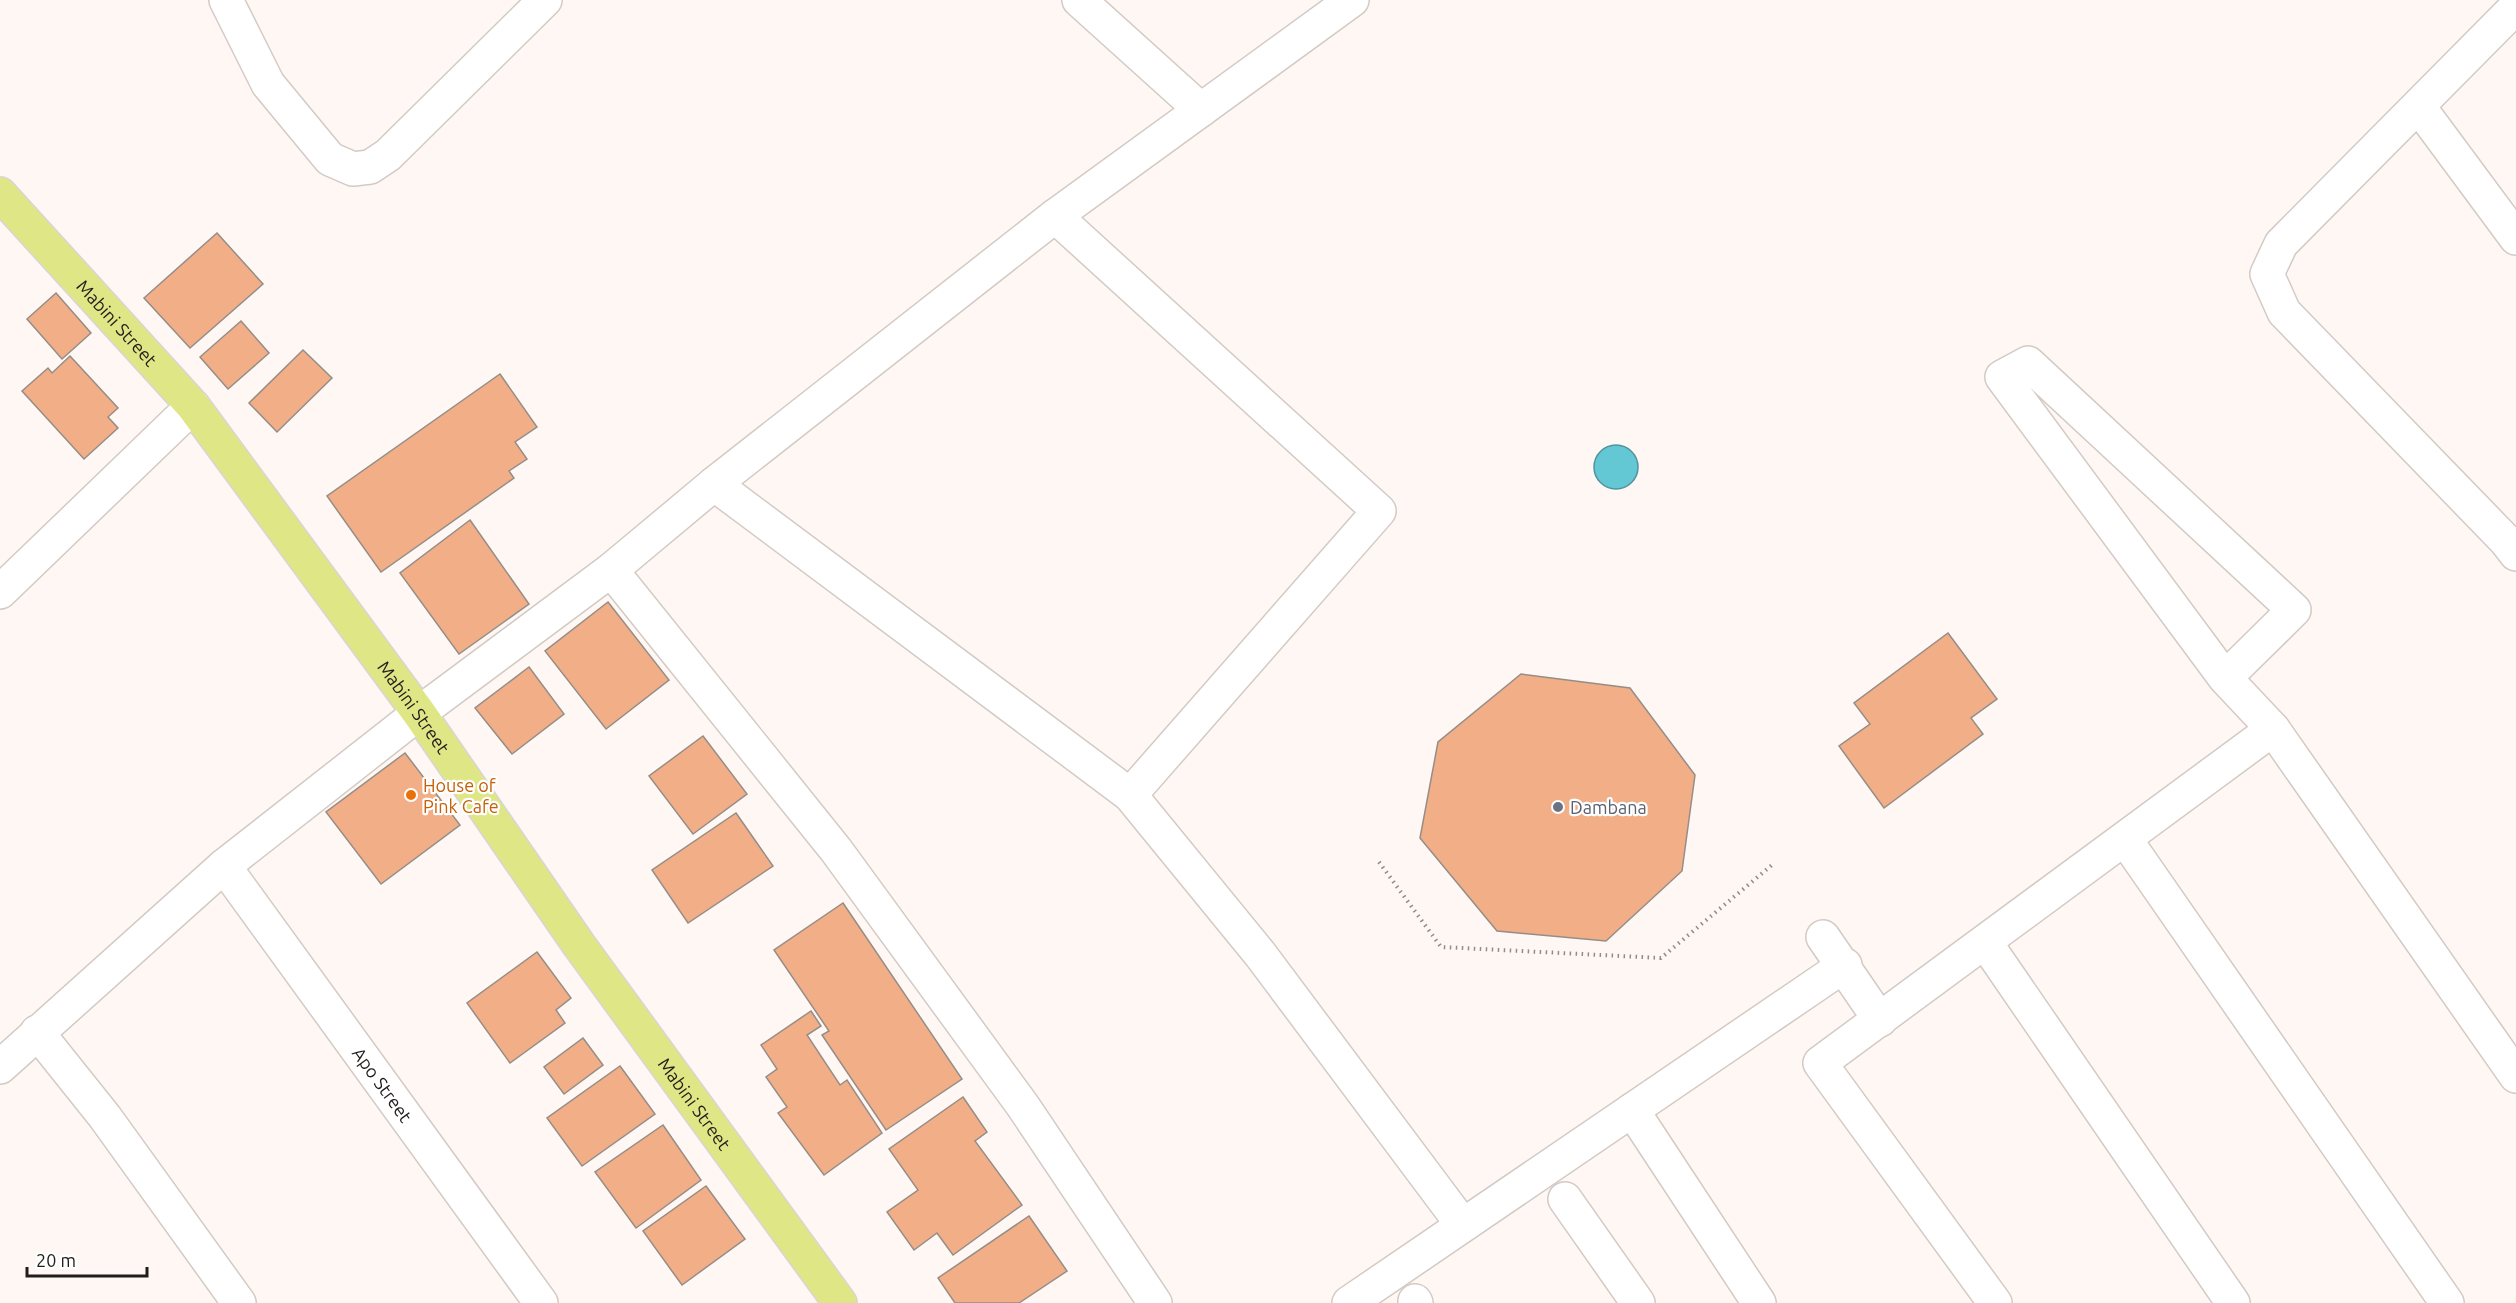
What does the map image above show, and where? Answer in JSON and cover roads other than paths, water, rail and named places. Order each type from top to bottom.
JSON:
[{"type":"main road","name":"Mabini Street","points":[[0,194],[193,406],[419,713],[579,945],[840,1303]]},
{"type":"street","points":[[226,0],[268,84],[330,159],[353,169],[370,167],[388,155],[545,0]]},
{"type":"street","points":[[1079,0],[1201,110]]},
{"type":"street","points":[[0,1067],[224,866],[419,713],[611,570],[714,484],[1055,216],[1352,0]]},
{"type":"street","points":[[2516,7],[2281,244],[2267,274],[2284,312],[2516,554]]},
{"type":"street","points":[[2419,107],[2516,238]]},
{"type":"street","points":[[1055,216],[1379,511],[1130,795]]},
{"type":"street","points":[[2225,678],[2294,610],[2028,363],[2002,377],[2225,678],[2273,729],[2516,1076]]},
{"type":"street","points":[[0,592],[193,406]]},
{"type":"street","points":[[714,484],[1130,795],[1260,954],[1462,1224]]},
{"type":"street","points":[[611,570],[836,850],[1023,1106],[1155,1303]]},
{"type":"street","points":[[1995,1303],[1820,1063],[2273,729]]},
{"type":"street","points":[[2125,839],[2447,1303]]},
{"type":"street","name":"Apo Street","points":[[224,866],[541,1303]]},
{"type":"street","points":[[1823,937],[1845,965],[1880,1020]]},
{"type":"street","points":[[1985,942],[2233,1303]]},
{"type":"street","points":[[1349,1303],[1845,965]]},
{"type":"street","points":[[37,1032],[105,1117],[239,1303]]},
{"type":"street","points":[[1632,1110],[1759,1303]]},
{"type":"street","points":[[1565,1199],[1638,1303]]},
{"type":"water","points":[[1616,445],[1632,451],[1638,467],[1632,483],[1616,489],[1600,483],[1594,467],[1600,451]]},
{"type":"place","name":"House of Pink Cafe","points":[[411,795]]},
{"type":"place","name":"Dambana","points":[[1558,807]]}]
